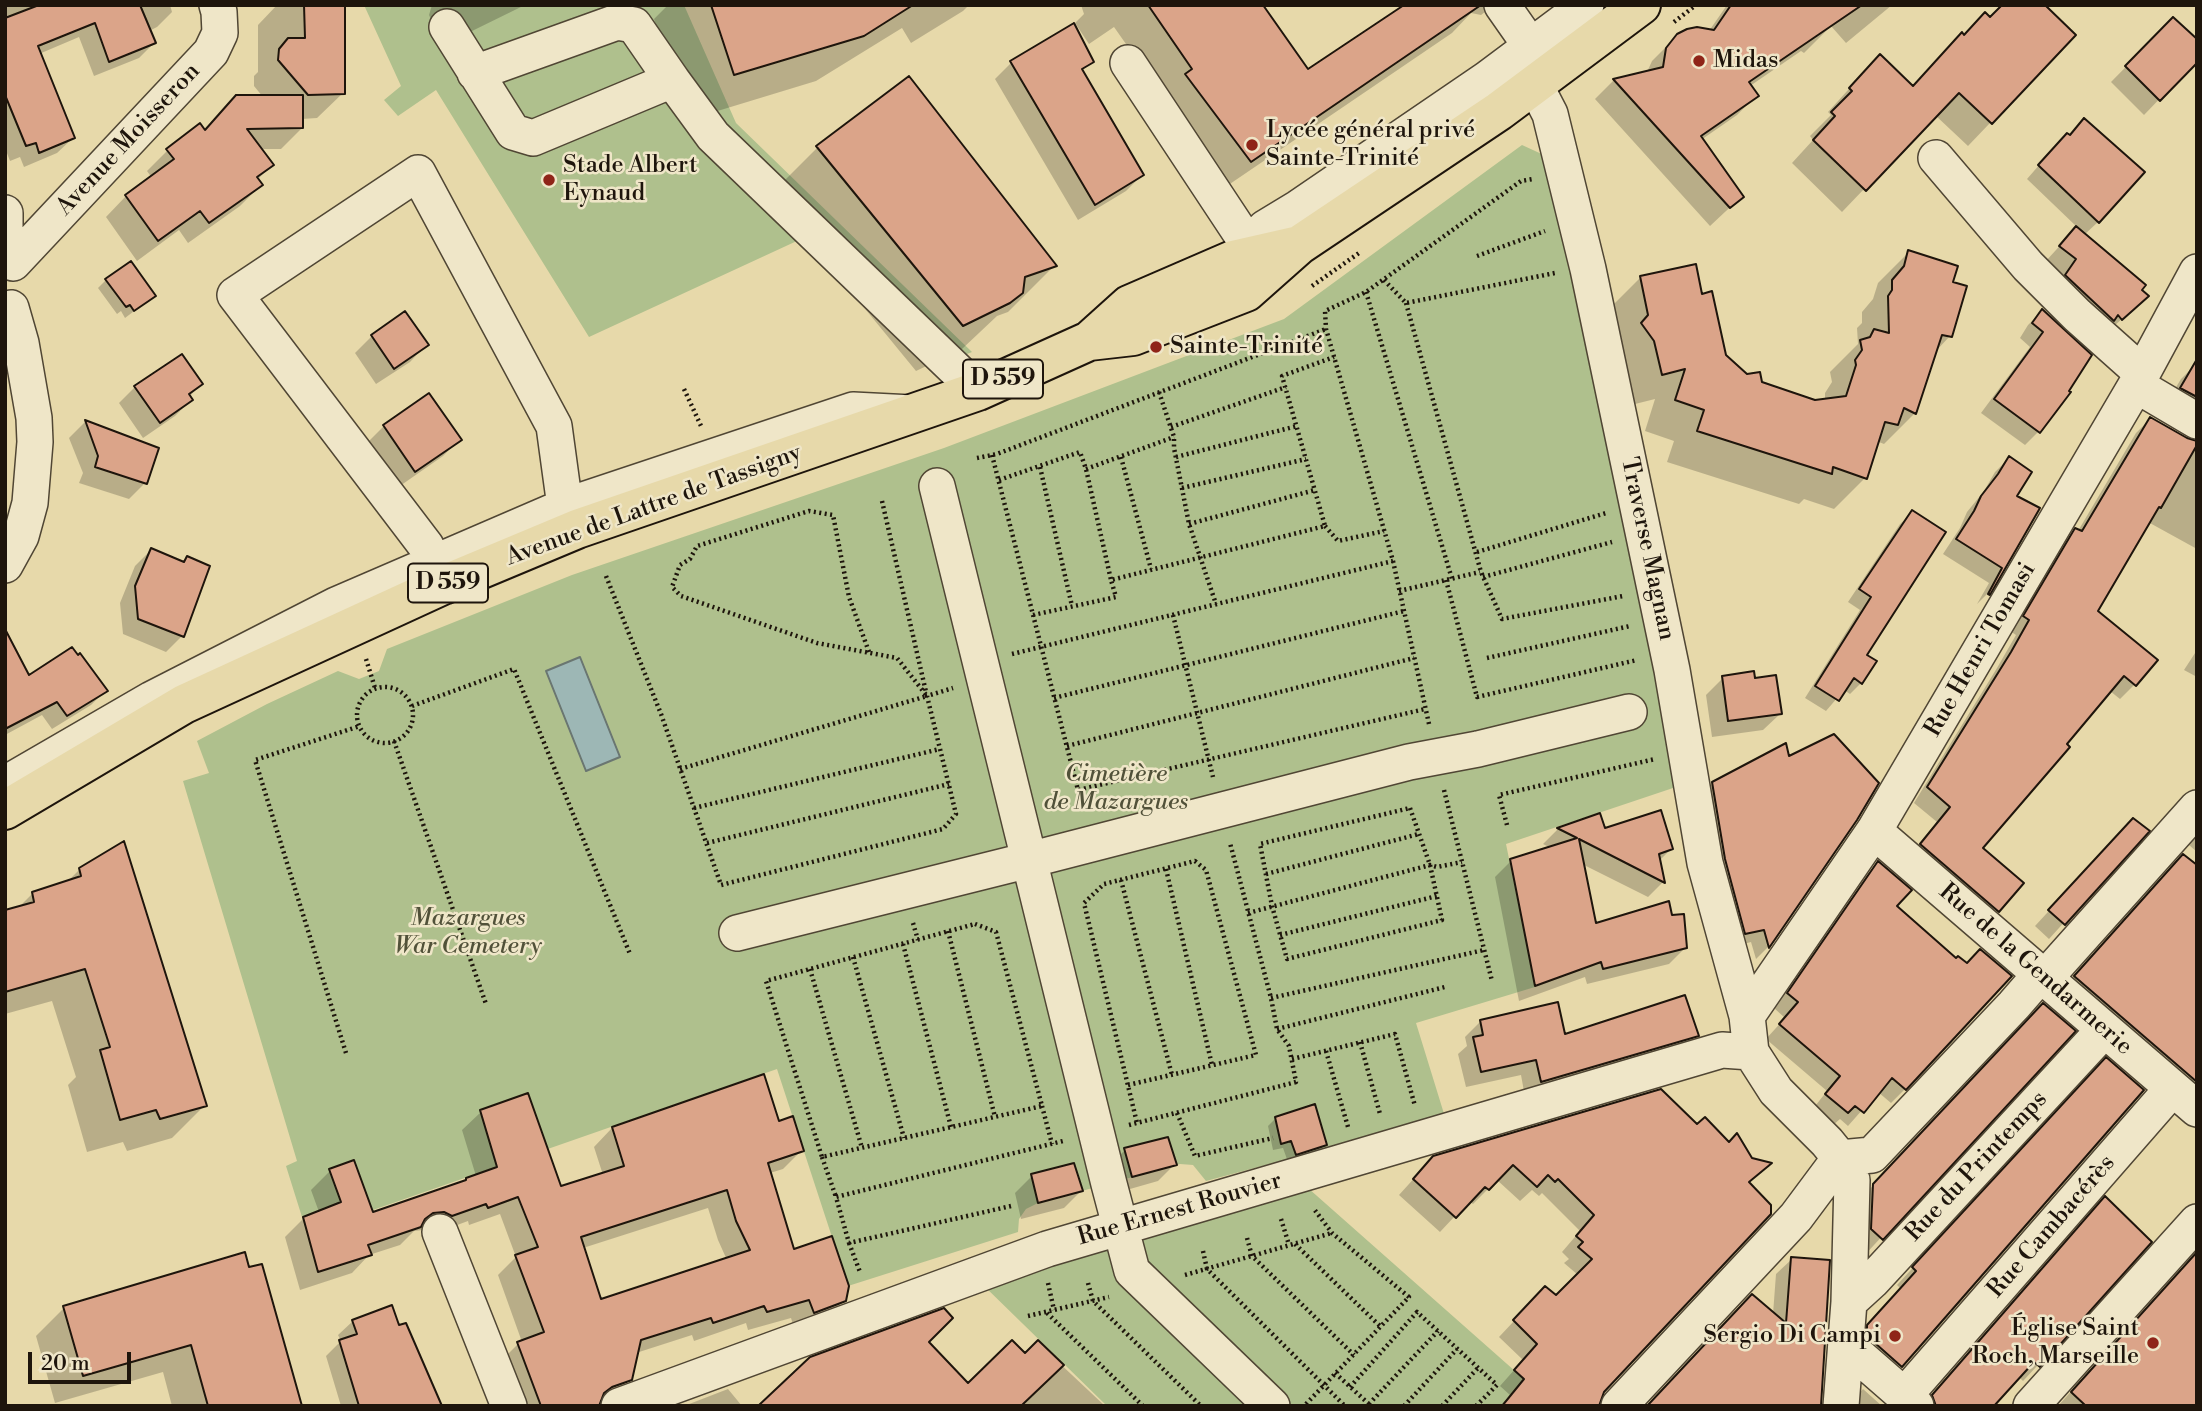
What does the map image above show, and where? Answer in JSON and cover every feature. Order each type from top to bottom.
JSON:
[{"type":"main road","name":"Avenue de Lattre de Tassigny","points":[[1089,341],[1133,336],[1246,292],[1298,245],[1539,68],[1641,5]]},
{"type":"main road","name":"Avenue de Lattre de Tassigny","points":[[5,810],[184,704],[438,574],[573,517],[915,413],[978,391],[1089,341],[1129,305],[1233,260],[1298,245]]},
{"type":"street","name":"Avenue Moisseron","points":[[8,252],[211,52],[220,33],[217,5]]},
{"type":"street","name":"Traverse Magnan","points":[[1502,5],[1539,68],[1550,114],[1565,230],[1588,269],[1672,670],[1705,863],[1747,1016],[1751,1052]]},
{"type":"street","points":[[1255,255],[1265,228],[1399,140],[1539,68],[1586,5]]},
{"type":"street","points":[[475,74],[617,22],[634,24],[713,136],[978,391]]},
{"type":"street","points":[[447,27],[513,132],[533,138],[673,80]]},
{"type":"street","points":[[1128,63],[1255,255]]},
{"type":"street","points":[[1936,158],[2028,266],[2139,379],[2197,421]]},
{"type":"street","points":[[5,784],[152,699],[336,605],[438,574],[426,546],[235,295],[418,173],[554,426],[563,492],[573,517]]},
{"type":"street","points":[[5,213],[8,252],[23,281],[18,301],[8,309],[21,343],[34,418],[35,442],[30,503],[21,536],[5,565]]},
{"type":"street","name":"Rue Henri Tomasi","points":[[1747,1016],[1874,831],[2192,291]]},
{"type":"street","points":[[937,486],[1132,1271],[1272,1406]]},
{"type":"street","points":[[737,933],[1409,762],[1478,749],[1629,712]]},
{"type":"street","points":[[1619,1406],[1796,1217],[1840,1158],[1872,1155],[2042,977],[2197,808]]},
{"type":"street","name":"Rue de la Gendarmerie","points":[[1874,831],[2185,1099]]},
{"type":"street","name":"Rue du Printemps","points":[[1849,1302],[1872,1281],[2104,1030]]},
{"type":"street","name":"Rue Ernest Rouvier","points":[[619,1406],[667,1398],[1047,1249],[1722,1050],[1751,1052]]},
{"type":"street","points":[[1751,1052],[1776,1091],[1827,1142],[1852,1180],[1849,1302],[1841,1406]]},
{"type":"street","name":"Rue Cambacérès","points":[[1910,1401],[2185,1099]]},
{"type":"street","points":[[1796,1217],[1826,1215],[1852,1232]]},
{"type":"street","points":[[2031,1406],[2197,1222]]},
{"type":"street","points":[[440,1233],[509,1406]]},
{"type":"street","points":[[1846,1345],[1910,1401]]},
{"type":"path","points":[[1492,981],[1436,757],[1393,561],[1326,329],[1325,311],[1366,292],[1521,181],[1543,178]]},
{"type":"path","points":[[1477,256],[1565,230]]},
{"type":"path","points":[[1406,303],[1555,270],[1558,286]]},
{"type":"path","points":[[1384,279],[1406,303],[1482,575],[1502,619],[1624,595],[1626,606]]},
{"type":"path","points":[[1366,292],[1452,579]]},
{"type":"path","points":[[977,458],[992,455],[1326,329]]},
{"type":"path","points":[[1334,357],[1282,376],[1325,526],[1338,541],[1384,531]]},
{"type":"path","points":[[1171,427],[1286,387]]},
{"type":"path","points":[[1159,392],[1174,438],[1189,524],[1216,604]]},
{"type":"path","points":[[1176,457],[1297,426]]},
{"type":"path","points":[[1086,469],[1174,438]]},
{"type":"path","points":[[999,480],[1080,452],[1086,469],[1116,597],[1033,615]]},
{"type":"path","points":[[992,455],[1078,790],[1425,709]]},
{"type":"path","points":[[1121,457],[1151,569]]},
{"type":"path","points":[[1182,488],[1306,459]]},
{"type":"path","points":[[1040,467],[1072,607]]},
{"type":"path","points":[[1189,524],[1315,490]]},
{"type":"path","points":[[1604,500],[1609,523]]},
{"type":"path","points":[[606,576],[721,885],[943,829],[956,814],[882,501]]},
{"type":"path","points":[[869,652],[849,597],[833,515],[809,511],[697,546],[690,559],[680,565],[671,587],[681,596],[817,643],[897,658],[927,696]]},
{"type":"path","points":[[1477,552],[1606,513]]},
{"type":"path","points":[[1111,580],[1325,526]]},
{"type":"path","points":[[1611,532],[1616,555]]},
{"type":"path","points":[[1399,591],[1482,575],[1613,541]]},
{"type":"path","points":[[680,769],[927,696],[982,670],[1041,647],[1393,561]]},
{"type":"path","points":[[1446,580],[1477,696],[1637,659]]},
{"type":"path","points":[[1054,698],[1404,611]]},
{"type":"path","points":[[836,1197],[1296,1082],[1289,1046],[1277,1029],[1173,615]]},
{"type":"path","points":[[1629,616],[1633,637]]},
{"type":"path","points":[[1487,658],[1631,626]]},
{"type":"path","points":[[363,648],[375,688]]},
{"type":"path","points":[[1635,648],[1640,671]]},
{"type":"path","points":[[1067,746],[1414,658]]},
{"type":"path","points":[[412,706],[514,669],[630,954]]},
{"type":"path","points":[[375,688],[394,688],[402,692],[412,706],[411,726],[394,741],[380,742],[372,739],[360,726],[357,718],[362,700],[375,688]]},
{"type":"path","points":[[346,1053],[255,760],[360,726]]},
{"type":"path","points":[[394,741],[486,1004]]},
{"type":"path","points":[[694,808],[940,749]]},
{"type":"path","points":[[1507,825],[1499,794],[1659,758]]},
{"type":"path","points":[[707,843],[949,784]]},
{"type":"path","points":[[1410,808],[1419,834],[1430,865],[1443,920],[1287,960],[1272,906],[1260,845],[1410,808]]},
{"type":"path","points":[[1266,874],[1419,834]]},
{"type":"path","points":[[1128,1085],[1256,1055],[1206,870],[1195,860],[1104,884],[1084,903],[1137,1123]]},
{"type":"path","points":[[1248,913],[1430,865],[1437,867],[1462,862]]},
{"type":"path","points":[[1166,868],[1212,1065]]},
{"type":"path","points":[[1121,880],[1172,1075]]},
{"type":"path","points":[[1280,935],[1437,897]]},
{"type":"path","points":[[860,1272],[766,981],[975,924],[996,932],[1052,1144]]},
{"type":"path","points":[[948,931],[995,1117]]},
{"type":"path","points":[[903,944],[951,1127]]},
{"type":"path","points":[[1271,998],[1485,950]]},
{"type":"path","points":[[853,957],[904,1138]]},
{"type":"path","points":[[810,969],[862,1148]]},
{"type":"path","points":[[1277,1029],[1445,987]]},
{"type":"path","points":[[1292,1059],[1395,1034],[1416,1111]]},
{"type":"path","points":[[1360,1042],[1382,1122]]},
{"type":"path","points":[[1326,1051],[1350,1134]]},
{"type":"path","points":[[822,1157],[1042,1106]]},
{"type":"path","points":[[1177,1113],[1195,1156],[1273,1138]]},
{"type":"path","points":[[849,1243],[1011,1206]]},
{"type":"path","points":[[1304,1406],[1409,1297],[1332,1233],[1314,1209]]},
{"type":"path","points":[[1281,1219],[1291,1244],[1381,1326]]},
{"type":"path","points":[[1247,1238],[1252,1256],[1354,1355]]},
{"type":"path","points":[[1203,1251],[1207,1269],[1345,1406]]},
{"type":"path","points":[[1046,1276],[1054,1310]]},
{"type":"path","points":[[1088,1283],[1093,1301],[1201,1406]]},
{"type":"path","points":[[1047,1312],[1143,1406]]},
{"type":"path","points":[[1350,1387],[1417,1312],[1497,1385],[1476,1406]]},
{"type":"path","points":[[1335,1373],[1369,1405],[1438,1331]]},
{"type":"path","points":[[1404,1406],[1457,1349]]},
{"type":"path","points":[[1442,1406],[1478,1368]]},
{"type":"green space","name":"Stade Albert Eynaud","points":[[364,5],[684,5],[736,123],[972,352],[932,368],[799,240],[589,337],[436,90],[398,116],[384,100],[401,86]]},
{"type":"green space","name":"Cimetière de Mazargues","points":[[1522,145],[1546,156],[1682,772],[1679,786],[1506,844],[1535,987],[1416,1023],[1445,1117],[1206,1181],[1193,1165],[1180,1164],[1038,1203],[1026,1209],[1019,1219],[1018,1232],[848,1286],[777,1069],[307,1233],[286,1166],[297,1161],[183,781],[209,773],[197,741],[338,671],[359,679],[379,671],[387,649],[572,575],[944,448],[1284,319]]},
{"type":"green space","points":[[1308,1188],[1524,1379],[1504,1402],[1507,1406],[1107,1406],[980,1282]]},
{"type":"water","points":[[580,657],[620,757],[586,771],[546,671]]},
{"type":"building","points":[[39,5],[140,5],[156,43],[109,62],[95,23],[38,46],[75,138],[39,153],[36,143],[26,146],[5,95],[5,18]]},
{"type":"building","points":[[304,5],[345,5],[345,94],[308,95],[278,60],[279,49],[288,38],[305,38]]},
{"type":"building","points":[[711,5],[913,5],[864,36],[734,75]]},
{"type":"building","points":[[1148,5],[1263,5],[1308,69],[1404,5],[1481,5],[1251,162],[1185,74],[1192,69]]},
{"type":"building","points":[[1731,5],[1862,5],[1749,82],[1759,96],[1701,136],[1744,197],[1730,208],[1613,79],[1663,67],[1666,48],[1677,34],[1697,27],[1714,30]]},
{"type":"building","points":[[2002,5],[2045,5],[2076,35],[1992,124],[1959,93],[1866,191],[1813,140],[1835,116],[1831,112],[1852,91],[1849,88],[1880,54],[1913,86],[1962,32],[1964,35],[1985,12],[1990,17]]},
{"type":"building","points":[[2173,17],[2197,39],[2197,63],[2160,101],[2125,66]]},
{"type":"building","points":[[1074,23],[1094,62],[1082,69],[1144,175],[1095,205],[1010,61]]},
{"type":"building","points":[[909,76],[1057,266],[1025,277],[1023,293],[1010,303],[963,326],[816,146]]},
{"type":"building","points":[[236,95],[303,95],[303,128],[247,129],[274,165],[257,177],[263,185],[209,223],[200,211],[158,241],[125,195],[174,159],[166,149],[200,123],[205,130]]},
{"type":"building","points":[[2084,118],[2145,172],[2099,223],[2038,165]]},
{"type":"building","points":[[2076,226],[2146,285],[2142,290],[2149,296],[2122,320],[2118,315],[2114,321],[2065,275],[2076,259],[2059,246]]},
{"type":"building","points":[[1908,250],[1958,266],[1953,282],[1967,286],[1952,337],[1942,335],[1916,414],[1904,408],[1898,425],[1885,422],[1867,479],[1833,467],[1832,474],[1697,431],[1704,410],[1675,400],[1685,369],[1662,375],[1654,341],[1641,323],[1648,315],[1640,276],[1696,264],[1702,294],[1712,291],[1726,355],[1747,374],[1760,372],[1762,382],[1815,400],[1846,396],[1856,365],[1855,360],[1862,350],[1860,340],[1870,337],[1874,329],[1889,333],[1888,296],[1892,290],[1892,280],[1904,266]]},
{"type":"building","points":[[131,261],[156,296],[134,311],[130,305],[126,307],[105,279]]},
{"type":"building","points":[[2042,309],[2092,355],[2069,391],[2071,392],[2040,433],[1994,399],[2043,332],[2032,323]]},
{"type":"building","points":[[405,311],[429,345],[394,369],[371,335]]},
{"type":"building","points":[[182,354],[203,384],[189,394],[193,400],[160,423],[134,386]]},
{"type":"building","points":[[2197,359],[2197,397],[2180,388]]},
{"type":"building","points":[[429,393],[462,440],[415,472],[383,425]]},
{"type":"building","points":[[2150,417],[2197,441],[2197,445],[2098,611],[2158,660],[2136,686],[2124,676],[2067,744],[2070,747],[1983,848],[2024,883],[1999,912],[1920,844],[1950,807],[1927,787],[2011,652],[2029,620],[2023,616],[2075,528],[2082,531]]},
{"type":"building","points":[[85,420],[159,448],[147,484],[95,467],[98,456]]},
{"type":"building","points":[[2009,456],[2032,472],[2017,496],[2040,508],[1990,595],[1988,594],[2002,568],[1956,539]]},
{"type":"building","points":[[1912,510],[1946,532],[1867,655],[1877,661],[1862,684],[1854,678],[1839,701],[1815,686],[1871,597],[1859,589]]},
{"type":"building","points":[[151,548],[184,562],[187,556],[210,566],[184,637],[138,619],[135,586]]},
{"type":"building","points":[[5,629],[29,675],[72,647],[78,655],[80,653],[108,691],[67,716],[57,702],[5,729]]},
{"type":"building","points":[[1754,671],[1755,678],[1776,675],[1782,714],[1728,721],[1722,676]]},
{"type":"building","points":[[1834,734],[1879,783],[1857,820],[1769,948],[1764,930],[1745,934],[1725,859],[1712,782],[1786,743],[1789,756]]},
{"type":"building","points":[[1661,810],[1673,849],[1659,854],[1665,883],[1579,839],[1596,923],[1669,901],[1672,915],[1684,914],[1687,948],[1603,969],[1601,962],[1535,986],[1510,859],[1577,838],[1557,828],[1600,813],[1605,828]]},
{"type":"building","points":[[2133,818],[2150,831],[2065,925],[2048,910]]},
{"type":"building","points":[[124,841],[207,1106],[160,1119],[156,1110],[120,1120],[100,1050],[110,1047],[85,969],[5,992],[5,910],[34,902],[32,892],[81,876],[79,868]]},
{"type":"building","points":[[2183,854],[2197,865],[2197,1082],[2074,976]]},
{"type":"building","points":[[1878,861],[1912,890],[1897,906],[1956,958],[1958,956],[1967,963],[1980,949],[2012,976],[1906,1090],[1892,1078],[1864,1113],[1855,1106],[1848,1113],[1825,1094],[1840,1076],[1779,1024],[1798,1002],[1787,993]]},
{"type":"building","points":[[1685,995],[1699,1036],[1541,1082],[1536,1060],[1481,1072],[1473,1037],[1483,1035],[1480,1020],[1558,1002],[1565,1034]]},
{"type":"building","points":[[2043,1003],[2076,1031],[1883,1240],[1871,1229],[1873,1184]]},
{"type":"building","points":[[2106,1057],[2144,1090],[1902,1367],[1867,1336],[1867,1325],[1916,1271],[1912,1267]]},
{"type":"building","points":[[764,1074],[779,1121],[793,1116],[804,1151],[768,1163],[794,1249],[832,1236],[849,1286],[846,1301],[814,1313],[809,1300],[767,1312],[764,1306],[713,1323],[711,1318],[641,1340],[632,1380],[604,1393],[599,1406],[541,1406],[517,1342],[544,1332],[515,1255],[538,1247],[518,1197],[488,1208],[486,1204],[452,1216],[444,1212],[433,1213],[425,1219],[421,1227],[368,1245],[372,1255],[318,1272],[303,1217],[341,1202],[329,1169],[354,1160],[373,1212],[466,1180],[497,1167],[480,1110],[528,1093],[561,1186],[624,1166],[612,1127]],"holes":[[[727,1190],[736,1221],[750,1250],[601,1299],[581,1237]]]},
{"type":"building","points":[[1661,1089],[1697,1124],[1705,1117],[1729,1142],[1737,1133],[1752,1158],[1772,1163],[1749,1182],[1771,1205],[1771,1214],[1604,1392],[1599,1406],[1502,1406],[1524,1379],[1514,1370],[1537,1344],[1513,1320],[1545,1286],[1556,1295],[1592,1259],[1578,1247],[1583,1242],[1576,1236],[1594,1215],[1558,1179],[1555,1182],[1548,1175],[1537,1187],[1513,1165],[1489,1190],[1485,1187],[1456,1218],[1413,1179],[1433,1156]]},
{"type":"building","points":[[1315,1104],[1327,1145],[1296,1155],[1291,1141],[1281,1144],[1275,1117]]},
{"type":"building","points":[[1168,1137],[1177,1165],[1132,1177],[1124,1148]]},
{"type":"building","points":[[1074,1163],[1083,1191],[1038,1203],[1031,1174]]},
{"type":"building","points":[[2105,1196],[2152,1242],[2040,1367],[2034,1362],[1994,1406],[1936,1406],[1932,1395]]},
{"type":"building","points":[[245,1252],[249,1267],[262,1264],[302,1406],[208,1406],[191,1345],[83,1376],[63,1306]]},
{"type":"building","name":"Église Saint Roch, Marseille","points":[[2197,1252],[2197,1406],[2086,1406],[2071,1392]]},
{"type":"building","points":[[1791,1257],[1830,1260],[1821,1406],[1647,1406],[1752,1294],[1786,1323]]},
{"type":"building","points":[[392,1305],[399,1325],[406,1323],[442,1406],[359,1406],[339,1340],[357,1334],[352,1320]]},
{"type":"building","points":[[944,1308],[953,1318],[929,1342],[968,1383],[1012,1340],[1025,1353],[1038,1340],[1064,1365],[1021,1406],[758,1406],[810,1357]]},
{"type":"place","name":"Midas","points":[[1699,61]]},
{"type":"place","name":"Lycée général privé Sainte-Trinité","points":[[1252,145]]},
{"type":"place","name":"Stade Albert Eynaud","points":[[549,180]]},
{"type":"place","name":"Sainte-Trinité","points":[[1156,347]]},
{"type":"place","name":"Sergio Di Campi","points":[[1895,1336]]},
{"type":"place","name":"Église Saint Roch, Marseille","points":[[2153,1343]]},
{"type":"park label","name":"Mazargues War Cemetery","points":[[468,933]]}]
